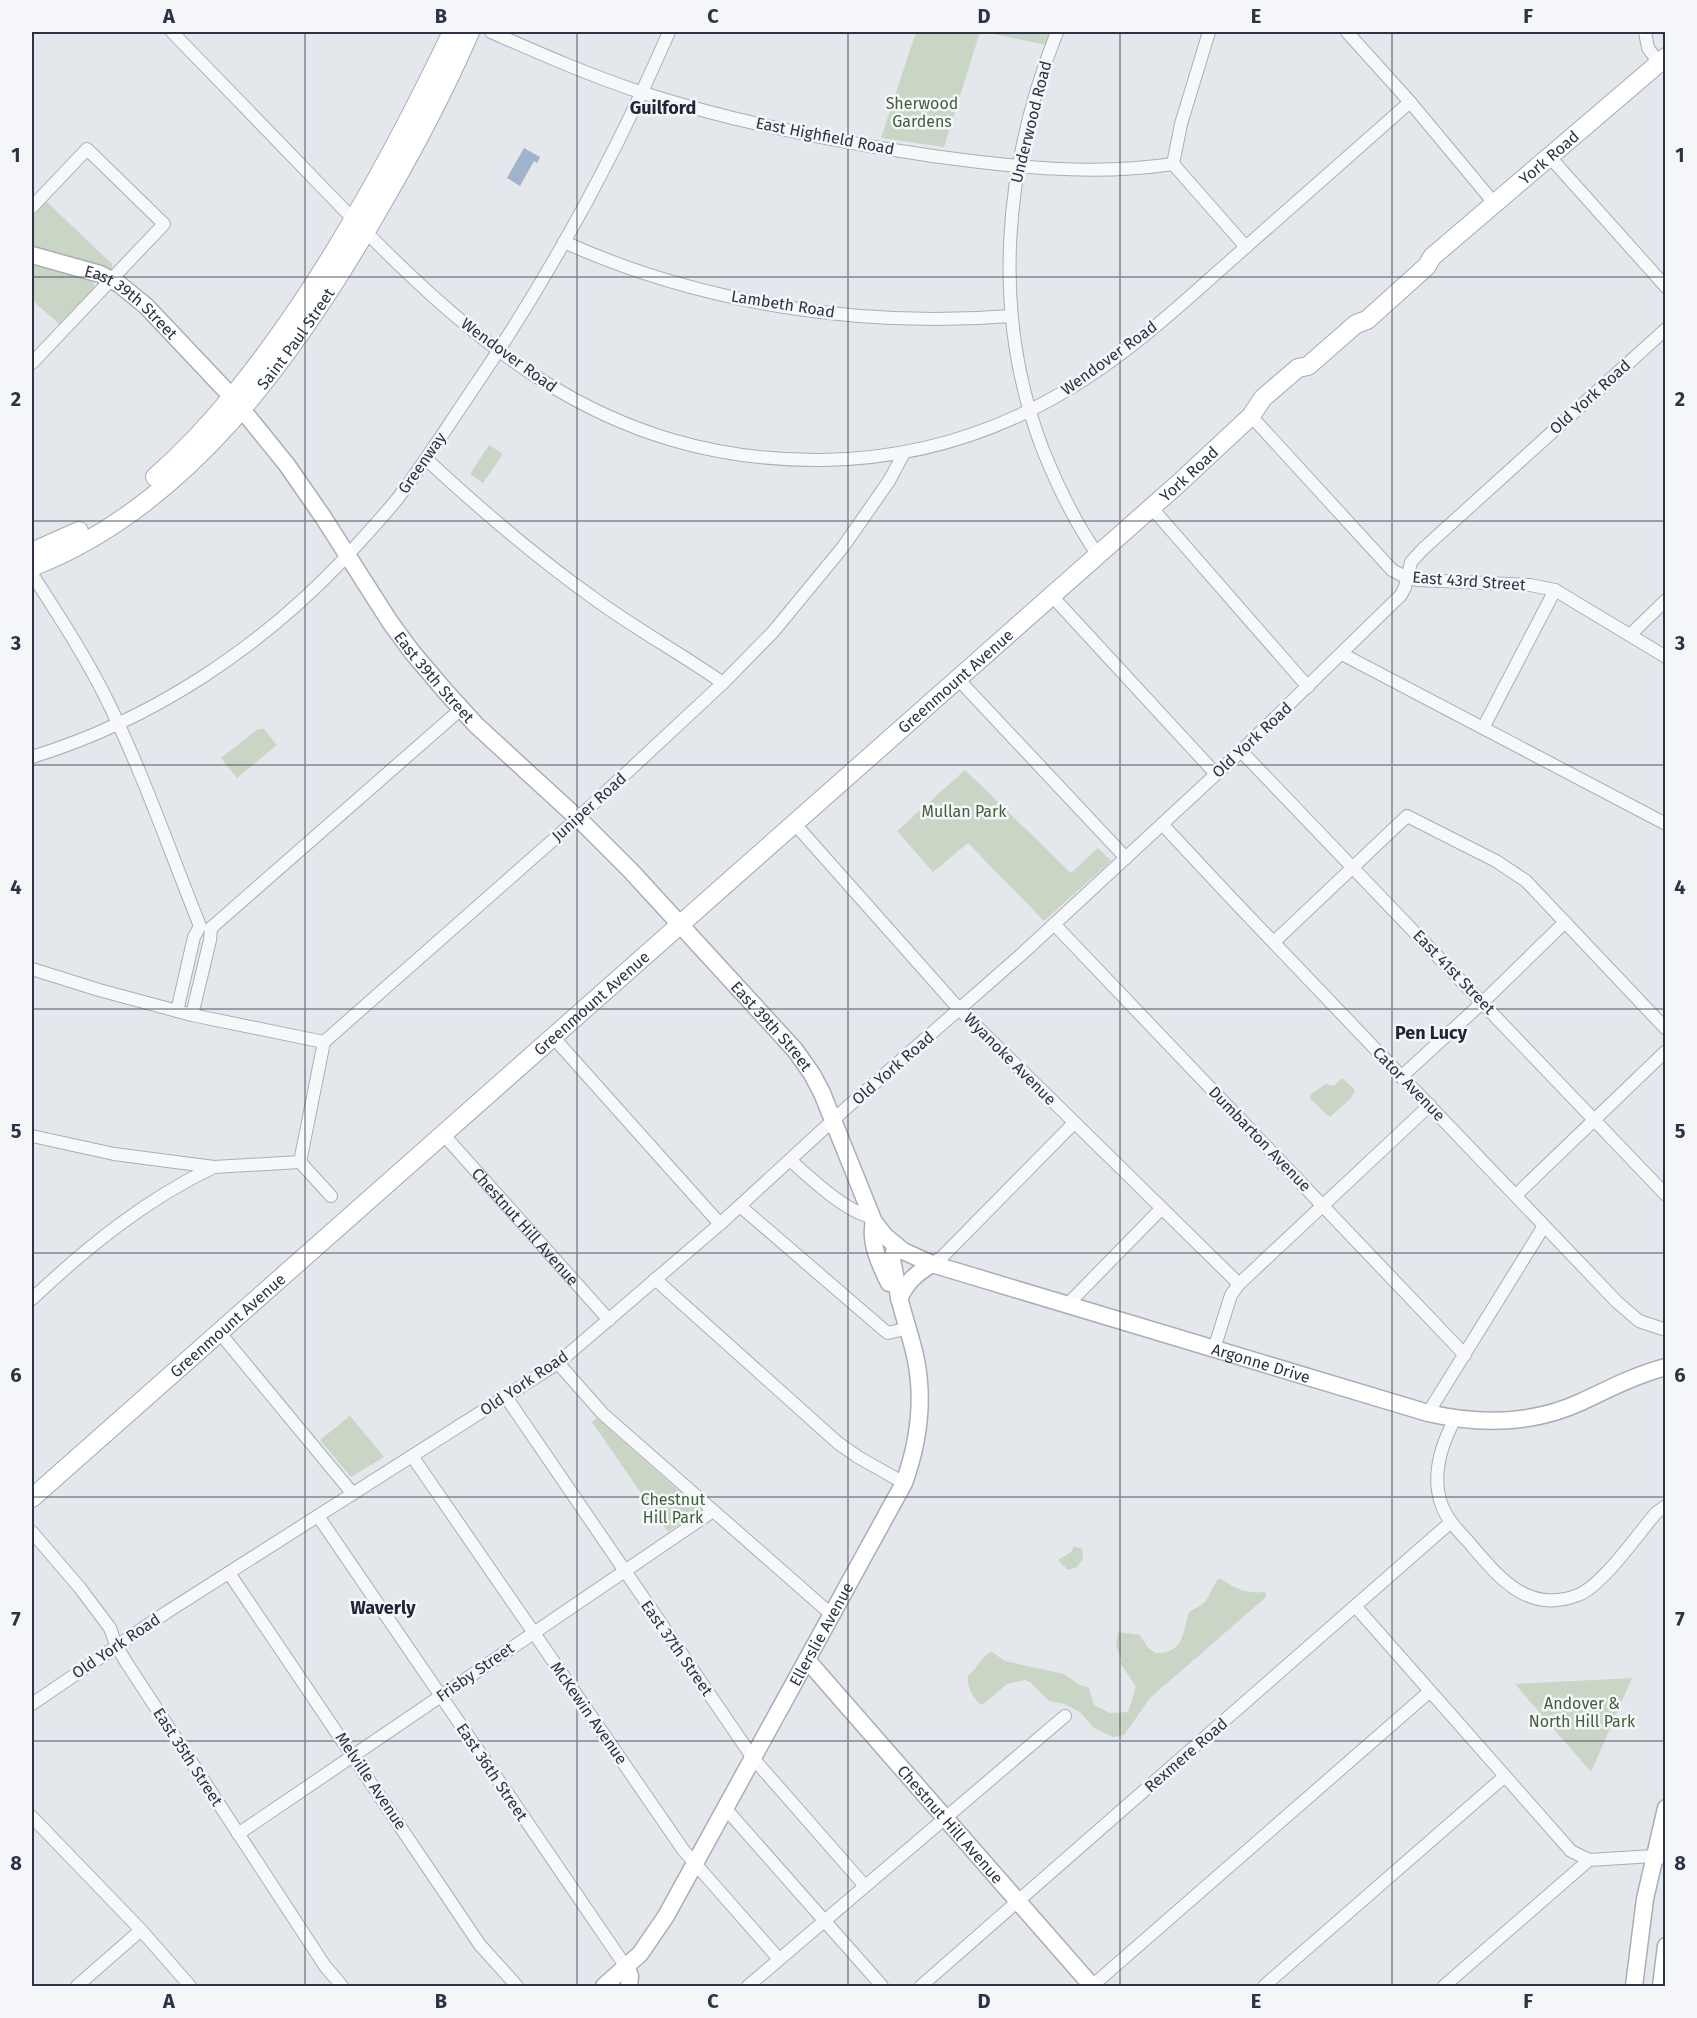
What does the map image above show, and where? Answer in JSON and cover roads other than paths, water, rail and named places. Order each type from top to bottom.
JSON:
[{"type":"main road","name":"Saint Paul Street","points":[[360,226],[452,32]]},
{"type":"main road","name":"Saint Paul Street","points":[[32,567],[73,548],[133,511],[168,483],[210,442],[286,325],[360,226],[422,132],[470,32]]},
{"type":"main road","name":"York Road","points":[[1151,507],[1251,416],[1270,405],[1305,376],[1308,366],[1356,324],[1367,320],[1427,266],[1432,257],[1662,60]]},
{"type":"main road","name":"East 39th Street","points":[[32,255],[87,270],[111,279],[129,291],[146,306],[237,403],[287,465],[371,594],[412,652],[461,709],[499,747],[578,818],[631,871],[799,1055],[818,1084],[833,1121]]},
{"type":"main road","name":"Saint Paul Street","points":[[32,552],[86,527],[140,491],[203,430],[237,403]]},
{"type":"main road","name":"Greenmount Avenue","points":[[32,1498],[1151,507]]},
{"type":"main road","points":[[833,1121],[872,1220],[874,1245],[890,1286],[899,1299],[908,1282],[918,1272],[932,1264]]},
{"type":"main road","name":"Argonne Drive","points":[[872,1220],[896,1246],[911,1256],[932,1264],[1428,1413],[1455,1419],[1504,1421],[1544,1415],[1581,1402],[1631,1378],[1665,1367]]},
{"type":"main road","name":"Ellerslie Avenue","points":[[604,1986],[640,1954],[656,1932],[904,1483],[914,1451],[919,1413],[918,1379],[892,1259],[896,1246]]},
{"type":"main road","name":"Chestnut Hill Avenue","points":[[807,1660],[1092,1986]]},
{"type":"main road","points":[[1634,1986],[1641,1923],[1659,1857],[1665,1808]]},
{"type":"main road","points":[[1661,1986],[1665,1946]]},
{"type":"main road","points":[[626,1967],[630,1976],[629,1986]]},
{"type":"street","name":"Wendover Road","points":[[172,32],[422,287],[499,351],[543,383],[633,427],[686,445],[787,459],[848,459],[904,453],[980,432],[1029,411],[1068,390],[1130,347],[1410,102]]},
{"type":"street","name":"East Highfield Road","points":[[491,32],[574,67],[642,92],[740,120],[876,148],[1017,166],[1084,171],[1173,164]]},
{"type":"street","name":"Greenway","points":[[32,757],[118,723],[167,698],[242,651],[300,602],[392,505],[499,351],[564,242],[642,92],[669,32]]},
{"type":"street","name":"Underwood Road","points":[[1057,32],[1033,100],[1017,166],[1009,251],[1011,316],[1017,358],[1029,411],[1064,498],[1098,555]]},
{"type":"street","points":[[1209,32],[1181,124],[1173,164],[1246,247]]},
{"type":"street","points":[[1347,32],[1410,102],[1494,203]]},
{"type":"street","points":[[1645,32],[1650,51],[1662,60]]},
{"type":"street","points":[[32,207],[87,149],[164,224],[32,363]]},
{"type":"street","points":[[1549,156],[1665,287]]},
{"type":"street","name":"Lambeth Road","points":[[564,242],[614,263],[671,281],[773,305],[875,316],[950,320],[1011,316]]},
{"type":"street","name":"Old York Road","points":[[32,1704],[116,1645],[558,1363],[720,1224],[960,1010],[1242,751],[1401,595],[1411,562],[1423,549],[1665,329]]},
{"type":"street","name":"East 43rd Street","points":[[1251,416],[1392,570],[1407,578],[1418,580],[1530,585],[1555,590],[1665,657]]},
{"type":"street","name":"Juniper Road","points":[[324,1042],[578,818],[723,683],[773,632],[843,548],[889,481],[904,453]]},
{"type":"street","points":[[426,459],[493,519],[562,575],[632,625],[723,683]]},
{"type":"street","points":[[1151,507],[1308,687]]},
{"type":"street","points":[[32,574],[84,657],[118,723],[210,940],[192,1015]]},
{"type":"street","points":[[1483,728],[1555,590]]},
{"type":"street","points":[[1051,595],[1216,774]]},
{"type":"street","points":[[1630,635],[1665,600]]},
{"type":"street","points":[[1342,654],[1665,824]]},
{"type":"street","points":[[958,679],[1126,858]]},
{"type":"street","points":[[177,1011],[194,937],[461,709]]},
{"type":"street","name":"East 41st Street","points":[[1242,751],[1665,1195]]},
{"type":"street","points":[[1274,942],[1407,816],[1460,842],[1526,881],[1665,1029]]},
{"type":"street","name":"Wyanoke Avenue","points":[[794,823],[960,1010],[1239,1284]]},
{"type":"street","name":"Cator Avenue","points":[[1162,824],[1629,1314],[1639,1321],[1665,1329]]},
{"type":"street","points":[[1401,1077],[1483,1002],[1565,922]]},
{"type":"street","name":"Dumbarton Avenue","points":[[1054,924],[1465,1355]]},
{"type":"street","points":[[32,969],[192,1015],[324,1042],[300,1162]]},
{"type":"street","points":[[553,1036],[720,1224]]},
{"type":"street","points":[[1515,1195],[1665,1051]]},
{"type":"street","points":[[1214,1349],[1231,1295],[1239,1284],[1430,1105]]},
{"type":"street","points":[[932,1264],[942,1257],[1074,1123]]},
{"type":"street","name":"Chestnut Hill Avenue","points":[[443,1134],[609,1320]]},
{"type":"street","points":[[32,1136],[93,1150],[214,1167],[300,1162]]},
{"type":"street","points":[[790,1160],[843,1203],[872,1220]]},
{"type":"street","points":[[300,1162],[331,1196]]},
{"type":"street","points":[[32,1299],[87,1251],[147,1204],[214,1167]]},
{"type":"street","points":[[740,1206],[888,1333],[908,1328]]},
{"type":"street","points":[[1068,1304],[1161,1209]]},
{"type":"street","points":[[1428,1413],[1544,1226]]},
{"type":"street","points":[[656,1280],[832,1438],[858,1457],[904,1483]]},
{"type":"street","points":[[219,1332],[353,1494]]},
{"type":"street","points":[[558,1363],[594,1406],[832,1616]]},
{"type":"street","name":"East 37th Street","points":[[506,1397],[753,1758],[865,1886]]},
{"type":"street","points":[[1455,1419],[1441,1452],[1438,1474],[1442,1506],[1451,1522],[1506,1584],[1531,1598],[1557,1600],[1577,1596],[1593,1587],[1656,1513],[1665,1506]]},
{"type":"street","name":"McKewin Avenue","points":[[412,1456],[684,1851],[779,1959]]},
{"type":"street","name":"Frisby Street","points":[[238,1834],[713,1511]]},
{"type":"street","name":"East 36th Street","points":[[318,1516],[626,1967]]},
{"type":"street","name":"Rexmere Road","points":[[921,1986],[1451,1522]]},
{"type":"street","name":"East 35th Street","points":[[32,1532],[80,1588],[110,1628],[116,1645],[238,1834],[325,1966],[342,1986]]},
{"type":"street","name":"Melville Avenue","points":[[229,1573],[480,1945],[517,1986]]},
{"type":"street","points":[[1356,1607],[1571,1851],[1589,1860],[1659,1857]]},
{"type":"street","points":[[1092,1986],[1429,1692]]},
{"type":"street","points":[[748,1986],[1065,1716]]},
{"type":"street","points":[[1264,1986],[1505,1776]]},
{"type":"street","points":[[725,1808],[882,1986]]},
{"type":"street","points":[[32,1817],[141,1930],[190,1986]]},
{"type":"street","points":[[1444,1986],[1589,1860]]},
{"type":"street","points":[[77,1986],[141,1930]]},
{"type":"water","points":[[524,148],[540,157],[537,163],[534,161],[520,186],[507,178]]},
{"type":"district","name":"Guilford","points":[[663,108]]},
{"type":"district","name":"Pen Lucy","points":[[1431,1033]]},
{"type":"district","name":"Waverly","points":[[383,1608]]},
{"type":"park label","name":"Sherwood Gardens","points":[[922,112]]},
{"type":"park label","name":"Mullan Park","points":[[964,811]]},
{"type":"park label","name":"Chestnut Hill Park","points":[[673,1508]]},
{"type":"park label","name":"Andover & North Hill Park","points":[[1582,1712]]}]
